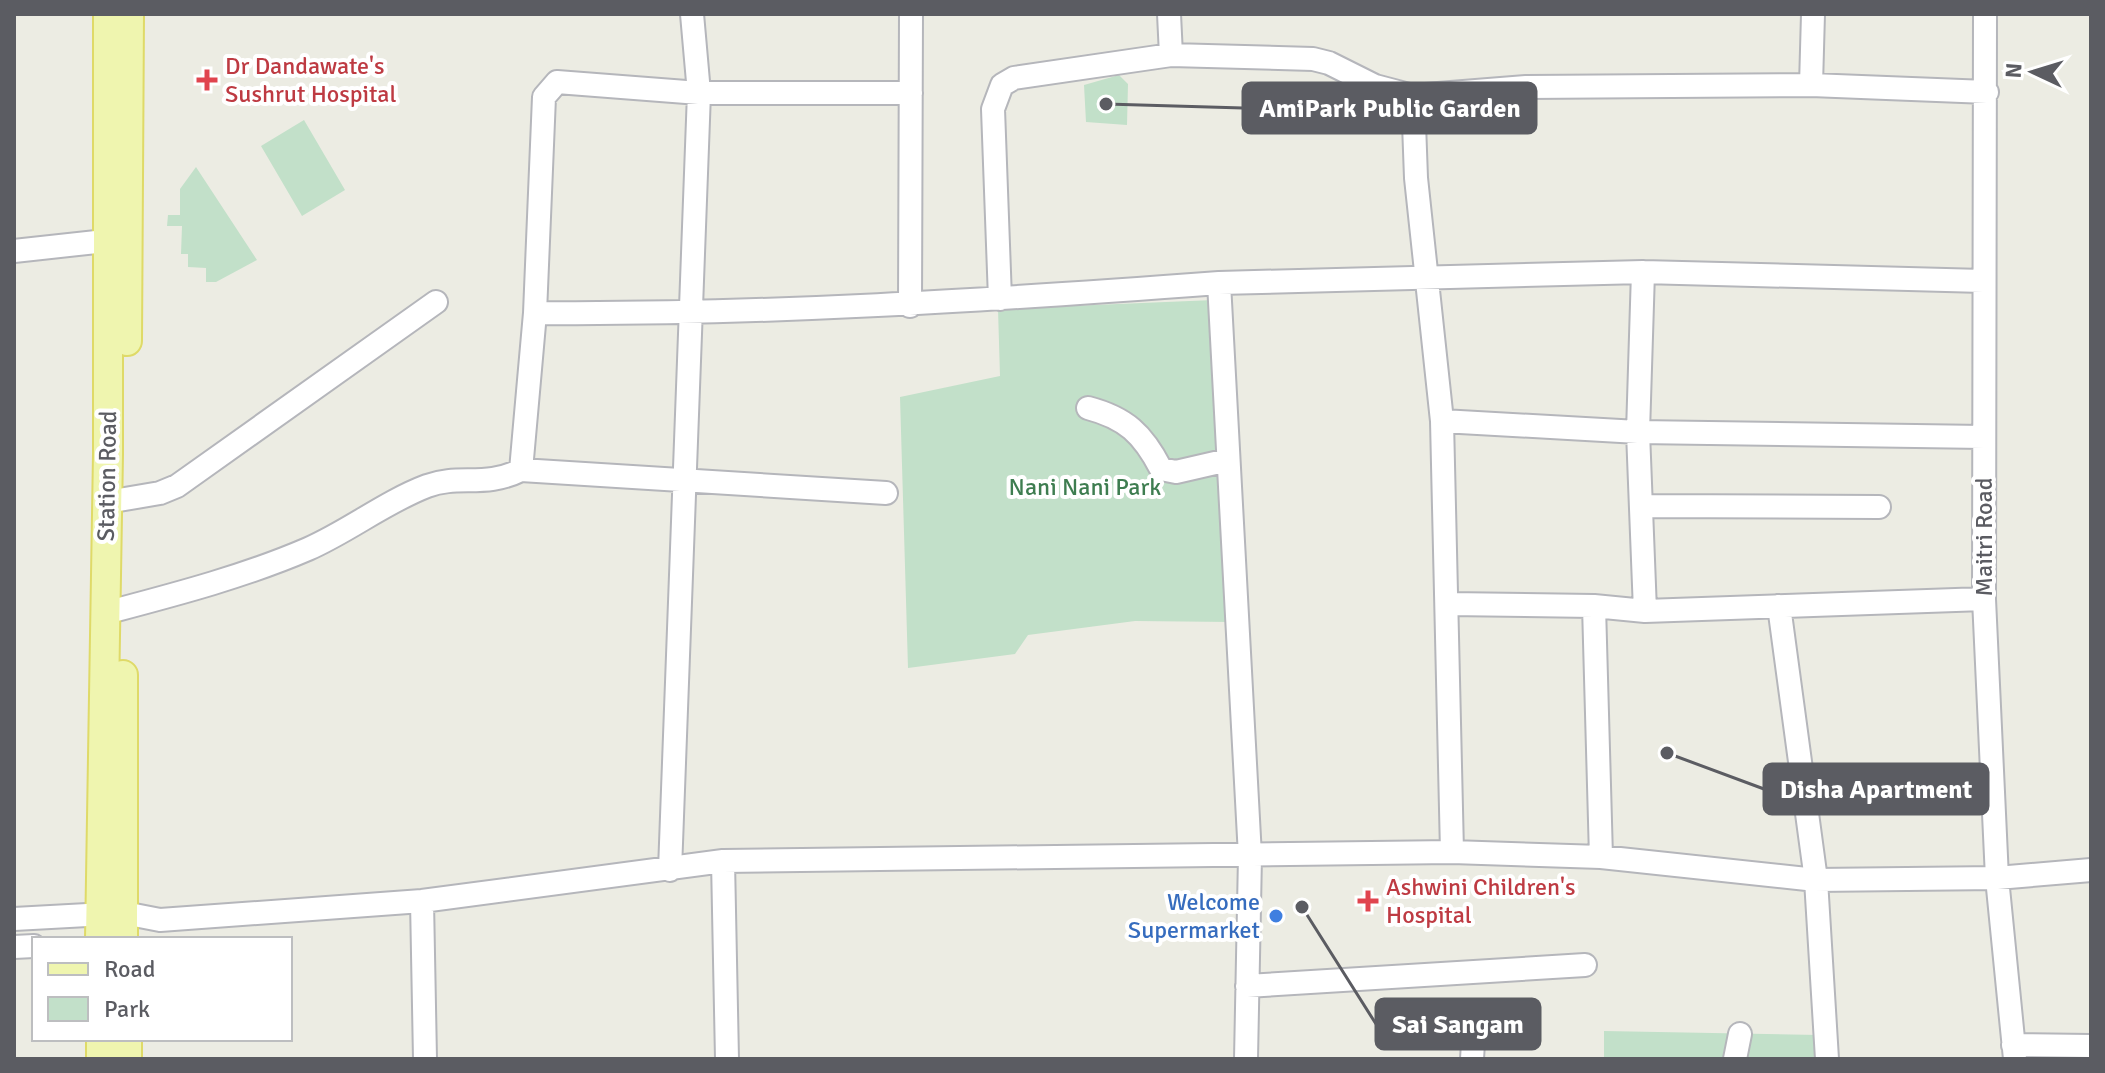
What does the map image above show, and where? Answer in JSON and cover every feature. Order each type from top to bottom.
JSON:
[{"type":"main road","name":"Station Road","points":[[108,14],[120,106]]},
{"type":"main road","name":"Station Road","points":[[115,929],[114,610],[120,106],[129,14]]},
{"type":"street","points":[[670,870],[699,93],[692,14]]},
{"type":"street","points":[[910,306],[911,14]]},
{"type":"street","points":[[1169,14],[1171,55]]},
{"type":"street","points":[[1811,85],[1813,14]]},
{"type":"street","name":"Maitri Road","points":[[1985,14],[1984,599],[1997,878],[2014,1052]]},
{"type":"street","points":[[1000,299],[993,109],[1002,85],[1014,78],[1171,55],[1313,59],[1329,63],[1375,86],[1413,96],[1510,87],[1811,85],[1987,92]]},
{"type":"street","points":[[521,470],[535,313],[544,97],[549,88],[568,81],[699,93],[911,93]]},
{"type":"street","points":[[1413,96],[1416,178],[1442,421],[1452,852]]},
{"type":"street","points":[[14,251],[119,240]]},
{"type":"street","points":[[535,313],[690,314],[910,306],[1219,283],[1427,276],[1643,272],[1983,281]]},
{"type":"street","points":[[1643,272],[1638,432],[1645,611]]},
{"type":"street","points":[[1219,283],[1250,856],[1246,1059]]},
{"type":"street","points":[[116,500],[160,493],[177,486],[436,302]]},
{"type":"street","points":[[1088,408],[1114,415],[1136,428],[1161,469],[1176,472],[1228,460]]},
{"type":"street","points":[[1442,421],[1638,432],[1984,437]]},
{"type":"street","points":[[114,610],[185,593],[304,551],[424,487],[448,482],[495,481],[521,470],[886,493]]},
{"type":"street","points":[[1641,506],[1879,507]]},
{"type":"street","points":[[1448,604],[1594,606],[1645,611],[1984,599]]},
{"type":"street","points":[[1594,606],[1601,857]]},
{"type":"street","points":[[1779,606],[1816,880],[1827,1059]]},
{"type":"street","points":[[14,919],[115,929],[160,920],[422,901],[723,861],[1452,852],[1601,857],[1816,880],[1997,878],[2091,870]]},
{"type":"street","points":[[723,861],[727,1059]]},
{"type":"street","points":[[422,901],[425,1059]]},
{"type":"street","points":[[1247,986],[1585,965]]},
{"type":"street","points":[[1735,1059],[1740,1034]]},
{"type":"street","points":[[2014,1052],[2091,1046]]},
{"type":"green space","points":[[1119,75],[1128,84],[1127,125],[1086,122],[1084,85]]},
{"type":"green space","points":[[304,120],[345,190],[302,216],[261,146]]},
{"type":"green space","points":[[196,167],[257,260],[216,282],[206,282],[206,268],[188,267],[188,254],[181,254],[182,226],[167,226],[168,215],[180,215],[180,189]]},
{"type":"green space","name":"Nani Nani Park","points":[[1214,300],[1231,622],[1135,621],[1028,635],[1015,654],[908,668],[900,397],[1000,376],[998,309]]},
{"type":"green space","points":[[1604,1031],[1818,1035],[1819,1059],[1604,1059]]},
{"type":"place","name":"Dr Dandawate's Sushrut Hospital","points":[[207,80]]},
{"type":"place","name":"AmiPark Public Garden","points":[[1106,104]]},
{"type":"place","name":"Disha Apartment","points":[[1667,753]]},
{"type":"place","name":"Ashwini Children's Hospital","points":[[1368,901]]},
{"type":"place","name":"Sai Sangam","points":[[1302,907]]},
{"type":"place","name":"Welcome Supermarket","points":[[1276,916]]}]
